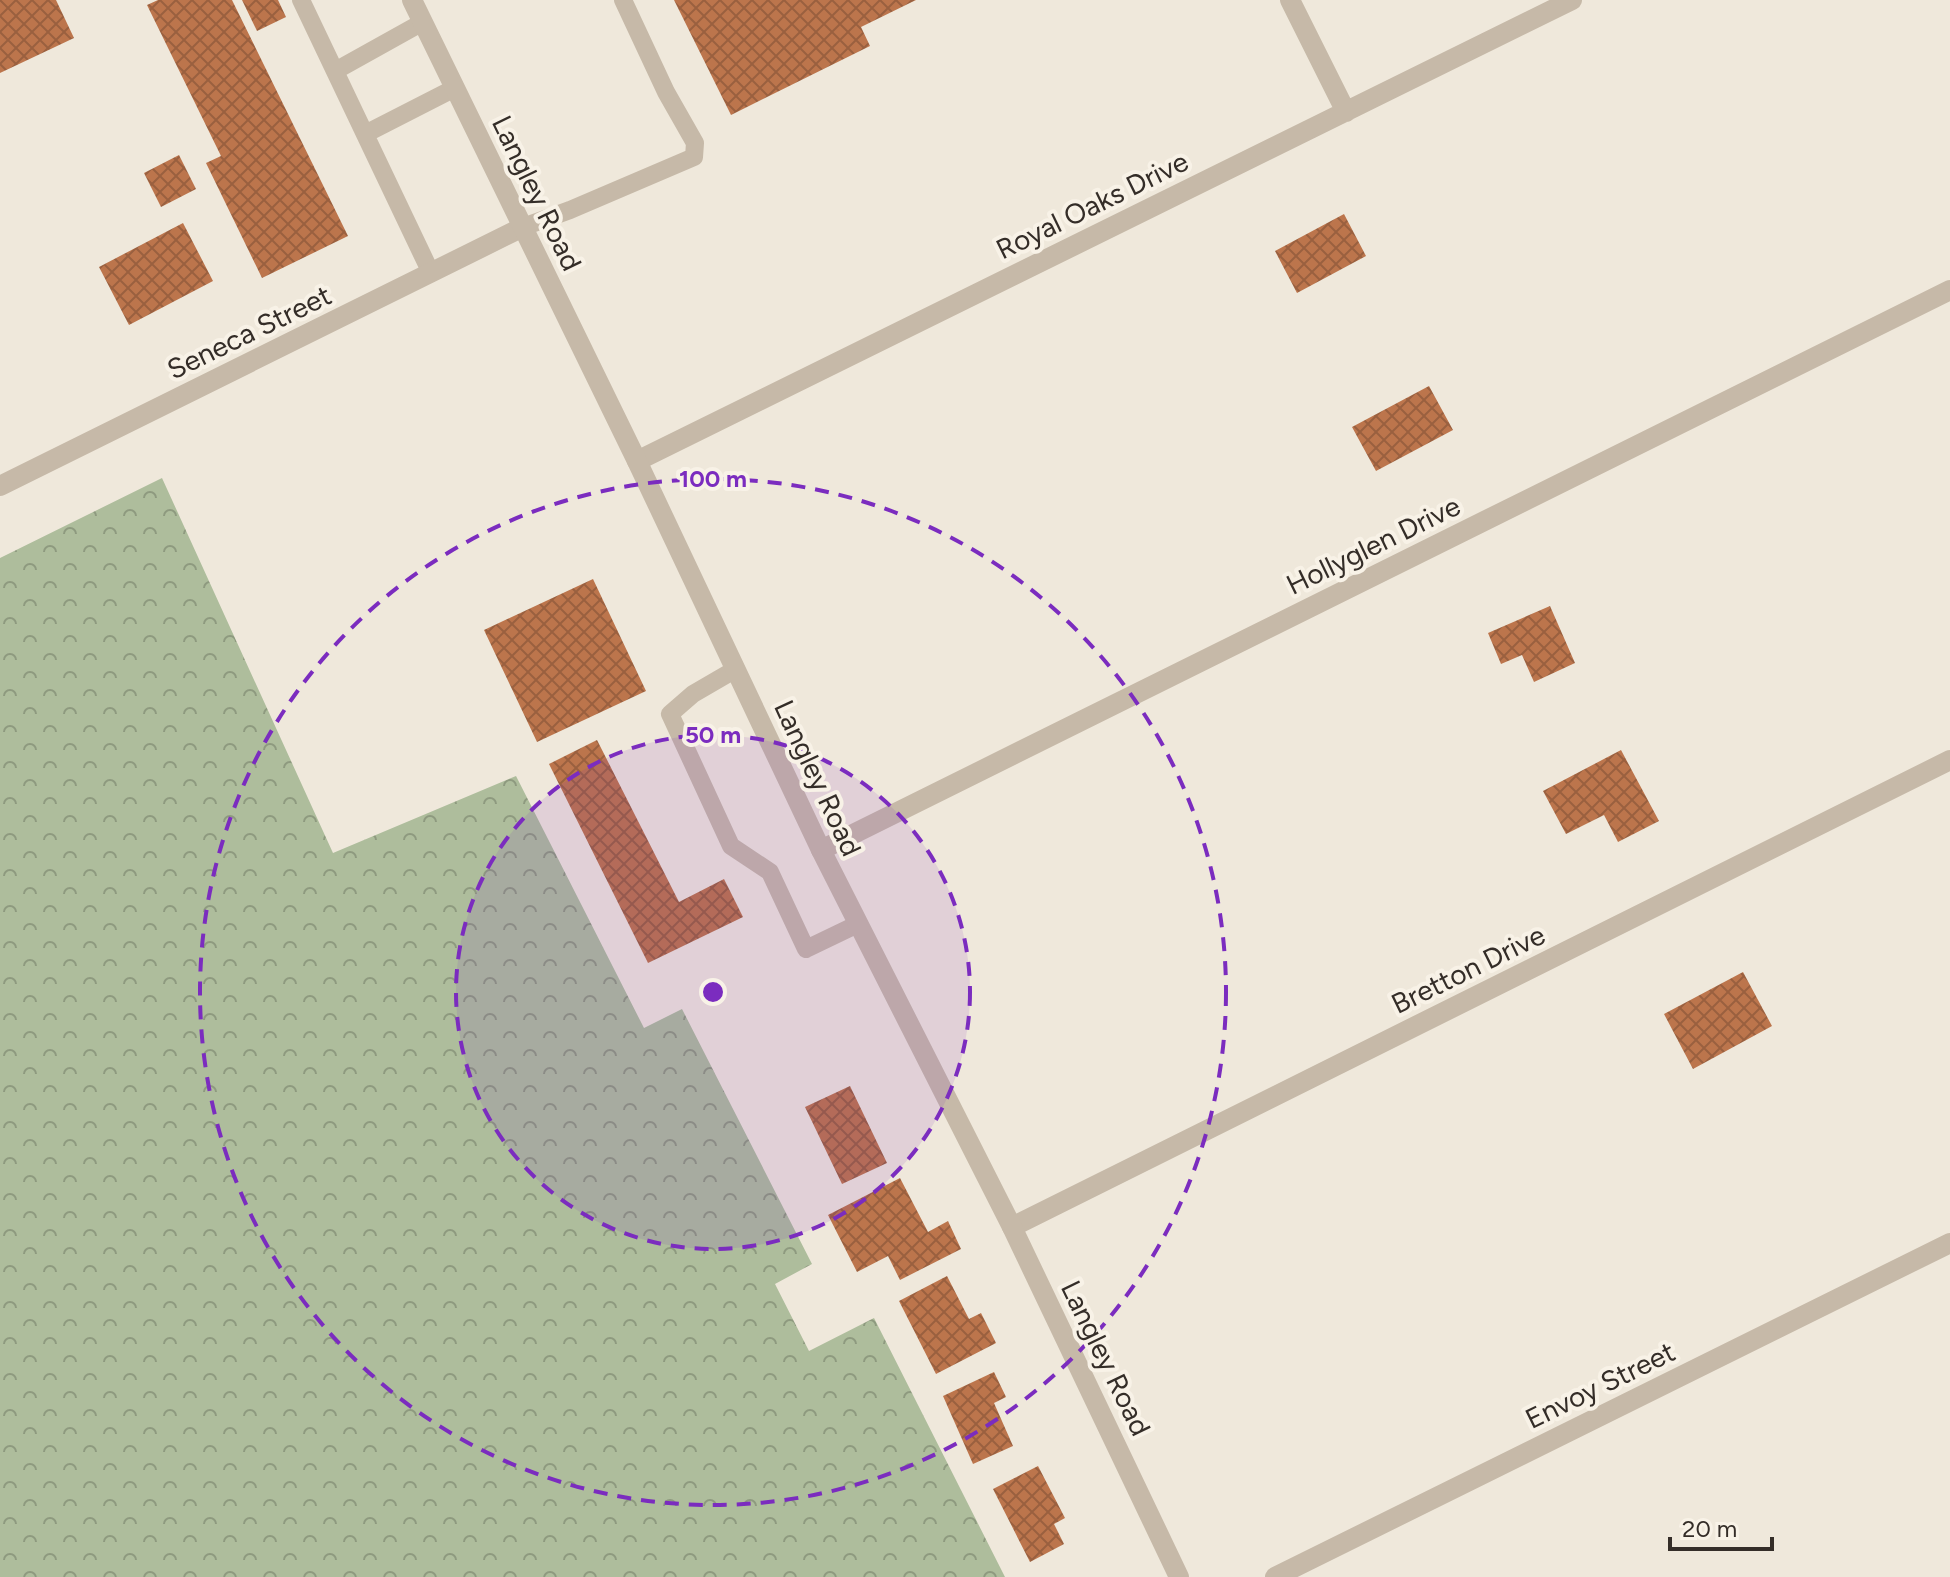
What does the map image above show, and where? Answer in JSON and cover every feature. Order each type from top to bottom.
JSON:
[{"type":"street","name":"Langley Road","points":[[412,0],[637,461],[821,850],[1012,1227],[1179,1577]]},
{"type":"street","points":[[1290,0],[1346,112]]},
{"type":"street","name":"Royal Oaks Drive","points":[[637,461],[1572,0]]},
{"type":"street","name":"Seneca Street","points":[[0,486],[523,227]]},
{"type":"street","name":"Hollyglen Drive","points":[[821,850],[1950,290]]},
{"type":"street","name":"Bretton Drive","points":[[1012,1227],[1950,760]]},
{"type":"street","name":"Envoy Street","points":[[1275,1577],[1950,1243]]},
{"type":"lane","points":[[301,0],[431,273]]},
{"type":"lane","points":[[523,227],[694,157],[695,143],[666,92],[623,0]]},
{"type":"lane","points":[[335,71],[423,22]]},
{"type":"lane","points":[[365,134],[455,88]]},
{"type":"lane","points":[[736,669],[693,694],[670,714],[731,846],[770,872],[806,949],[858,924]]},
{"type":"green space","points":[[162,478],[333,853],[516,776],[644,1028],[682,1009],[812,1264],[775,1284],[809,1351],[874,1318],[1005,1577],[0,1577],[0,558]]},
{"type":"building","points":[[0,0],[56,0],[74,38],[0,73]]},
{"type":"building","points":[[158,0],[232,0],[348,236],[262,278],[206,163],[221,156],[147,5]]},
{"type":"building","points":[[242,0],[278,0],[286,17],[257,31]]},
{"type":"building","points":[[674,0],[916,0],[861,27],[870,46],[731,115]]},
{"type":"building","points":[[179,155],[196,189],[161,207],[144,173]]},
{"type":"building","points":[[1344,214],[1366,256],[1297,293],[1275,251]]},
{"type":"building","points":[[183,223],[213,281],[129,325],[99,267]]},
{"type":"building","points":[[1429,386],[1453,430],[1376,471],[1352,427]]},
{"type":"building","points":[[593,579],[646,691],[537,742],[484,630]]},
{"type":"building","points":[[1550,606],[1575,663],[1534,682],[1522,655],[1501,664],[1488,633]]},
{"type":"building","points":[[597,740],[679,902],[724,879],[743,917],[648,963],[549,764]]},
{"type":"building","points":[[1621,750],[1659,821],[1618,842],[1604,815],[1566,834],[1543,791]]},
{"type":"building","points":[[1743,972],[1772,1026],[1693,1069],[1664,1014]]},
{"type":"building","points":[[850,1086],[887,1163],[842,1184],[805,1107]]},
{"type":"building","points":[[900,1178],[928,1232],[948,1221],[961,1249],[900,1280],[888,1256],[857,1272],[828,1215]]},
{"type":"building","points":[[947,1276],[969,1319],[981,1313],[996,1343],[936,1374],[899,1301]]},
{"type":"building","points":[[994,1372],[1006,1397],[994,1403],[1013,1446],[973,1464],[943,1396]]},
{"type":"building","points":[[1038,1466],[1065,1518],[1054,1524],[1064,1544],[1030,1562],[993,1489]]}]
